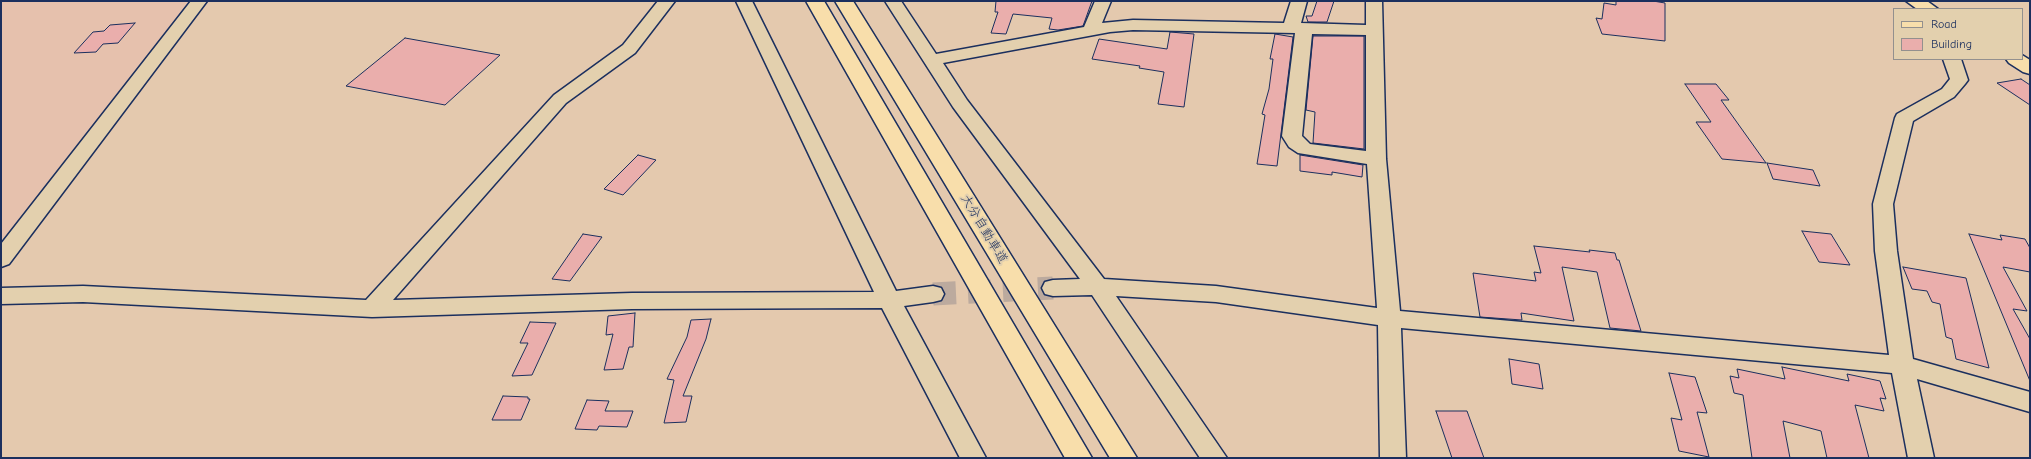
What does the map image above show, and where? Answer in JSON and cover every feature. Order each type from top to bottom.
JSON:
[{"type":"main road","points":[[815,1],[1079,458]]},
{"type":"main road","name":"大分自動車道","points":[[844,1],[1124,458]]},
{"type":"main road","points":[[1915,1],[1927,8]]},
{"type":"main road","points":[[2017,60],[2030,68]]},
{"type":"street","points":[[1,259],[199,1]]},
{"type":"street","points":[[372,309],[560,99],[629,49],[667,1]]},
{"type":"street","points":[[744,1],[889,300],[973,458]]},
{"type":"street","points":[[893,1],[960,103],[1098,287],[1214,458]]},
{"type":"street","points":[[1091,31],[1103,1]]},
{"type":"street","points":[[1299,1],[1292,136],[1296,143],[1305,149],[1376,159]]},
{"type":"street","points":[[1374,1],[1376,159],[1389,318],[1393,458]]},
{"type":"street","points":[[932,60],[1091,31],[1133,25],[1297,27],[1374,30]]},
{"type":"street","points":[[1921,458],[1902,364],[1886,251],[1883,204],[1904,118],[1948,93],[1956,84],[1959,80],[1952,60]]},
{"type":"street","points":[[1053,288],[1098,287],[1216,294],[1389,318],[1902,364],[2030,402]]},
{"type":"street","points":[[1,296],[83,294],[372,309],[632,301],[889,300],[933,294]]},
{"type":"shaded area","points":[[1,1],[189,1],[1,241]]},
{"type":"building","points":[[996,1],[1092,1],[1083,26],[1058,30],[1049,29],[1052,18],[1013,14],[1006,34],[991,33],[998,12],[995,12]]},
{"type":"building","points":[[1317,1],[1334,1],[1327,22],[1308,22],[1306,16],[1312,16]]},
{"type":"building","points":[[1616,1],[1653,1],[1665,3],[1665,41],[1602,34],[1596,18],[1602,19],[1604,3],[1616,5]]},
{"type":"building","points":[[135,23],[118,43],[103,44],[96,52],[74,53],[93,32],[104,31],[110,25]]},
{"type":"building","points":[[1170,32],[1194,34],[1184,107],[1158,104],[1164,72],[1139,68],[1140,66],[1092,59],[1099,39],[1167,49]]},
{"type":"building","points":[[1275,34],[1293,37],[1277,166],[1257,164],[1265,115],[1262,114],[1269,89],[1273,59],[1270,59]]},
{"type":"building","points":[[1313,36],[1364,36],[1364,149],[1313,143],[1315,112],[1306,110]]},
{"type":"building","points":[[405,38],[500,55],[445,105],[346,86]]},
{"type":"building","points":[[2021,79],[2030,85],[2030,105],[1997,83]]},
{"type":"building","points":[[1685,84],[1716,84],[1729,100],[1721,100],[1766,163],[1722,159],[1696,122],[1711,122]]},
{"type":"building","points":[[638,155],[656,160],[623,195],[604,189]]},
{"type":"building","points":[[1300,155],[1363,165],[1362,177],[1332,172],[1332,175],[1300,171]]},
{"type":"building","points":[[1767,163],[1813,170],[1820,186],[1773,179]]},
{"type":"building","points":[[1802,231],[1831,234],[1850,265],[1819,262]]},
{"type":"building","points":[[583,234],[602,237],[570,281],[552,279]]},
{"type":"building","points":[[1969,234],[2002,240],[2000,235],[2025,239],[2030,248],[2030,272],[2003,267],[2027,311],[2013,309],[2030,339],[2030,381]]},
{"type":"building","points":[[1534,246],[1615,253],[1617,260],[1619,260],[1641,331],[1610,328],[1597,272],[1562,267],[1574,321],[1521,313],[1522,320],[1480,317],[1473,273],[1536,281],[1534,272],[1541,273]]},
{"type":"building","points":[[1903,267],[1966,278],[1989,368],[1956,359],[1952,339],[1946,337],[1940,304],[1932,302],[1927,291],[1912,289]]},
{"type":"building","points":[[635,313],[633,347],[629,347],[623,369],[604,370],[613,334],[606,335],[608,316]]},
{"type":"building","points":[[711,319],[706,339],[683,396],[692,396],[686,422],[664,423],[674,380],[667,379],[687,337],[691,320]]},
{"type":"building","points":[[530,322],[556,323],[532,375],[512,376],[528,343],[520,343]]},
{"type":"building","points":[[1509,359],[1539,364],[1543,389],[1512,384]]},
{"type":"building","points":[[1782,367],[1849,381],[1847,374],[1880,381],[1886,399],[1880,398],[1884,411],[1855,405],[1869,458],[1827,458],[1821,431],[1783,421],[1790,458],[1752,458],[1743,395],[1734,393],[1730,376],[1739,378],[1737,369],[1785,379]]},
{"type":"building","points":[[1669,373],[1695,377],[1707,413],[1697,412],[1709,457],[1679,451],[1671,418],[1682,420]]},
{"type":"building","points":[[503,396],[528,397],[528,399],[530,399],[521,420],[492,420]]},
{"type":"building","points":[[587,400],[609,401],[605,411],[633,411],[627,427],[599,426],[597,430],[575,429]]},
{"type":"building","points":[[1436,411],[1467,411],[1484,458],[1452,458]]},
{"type":"tunnel","points":[[933,294],[1053,288]]}]
